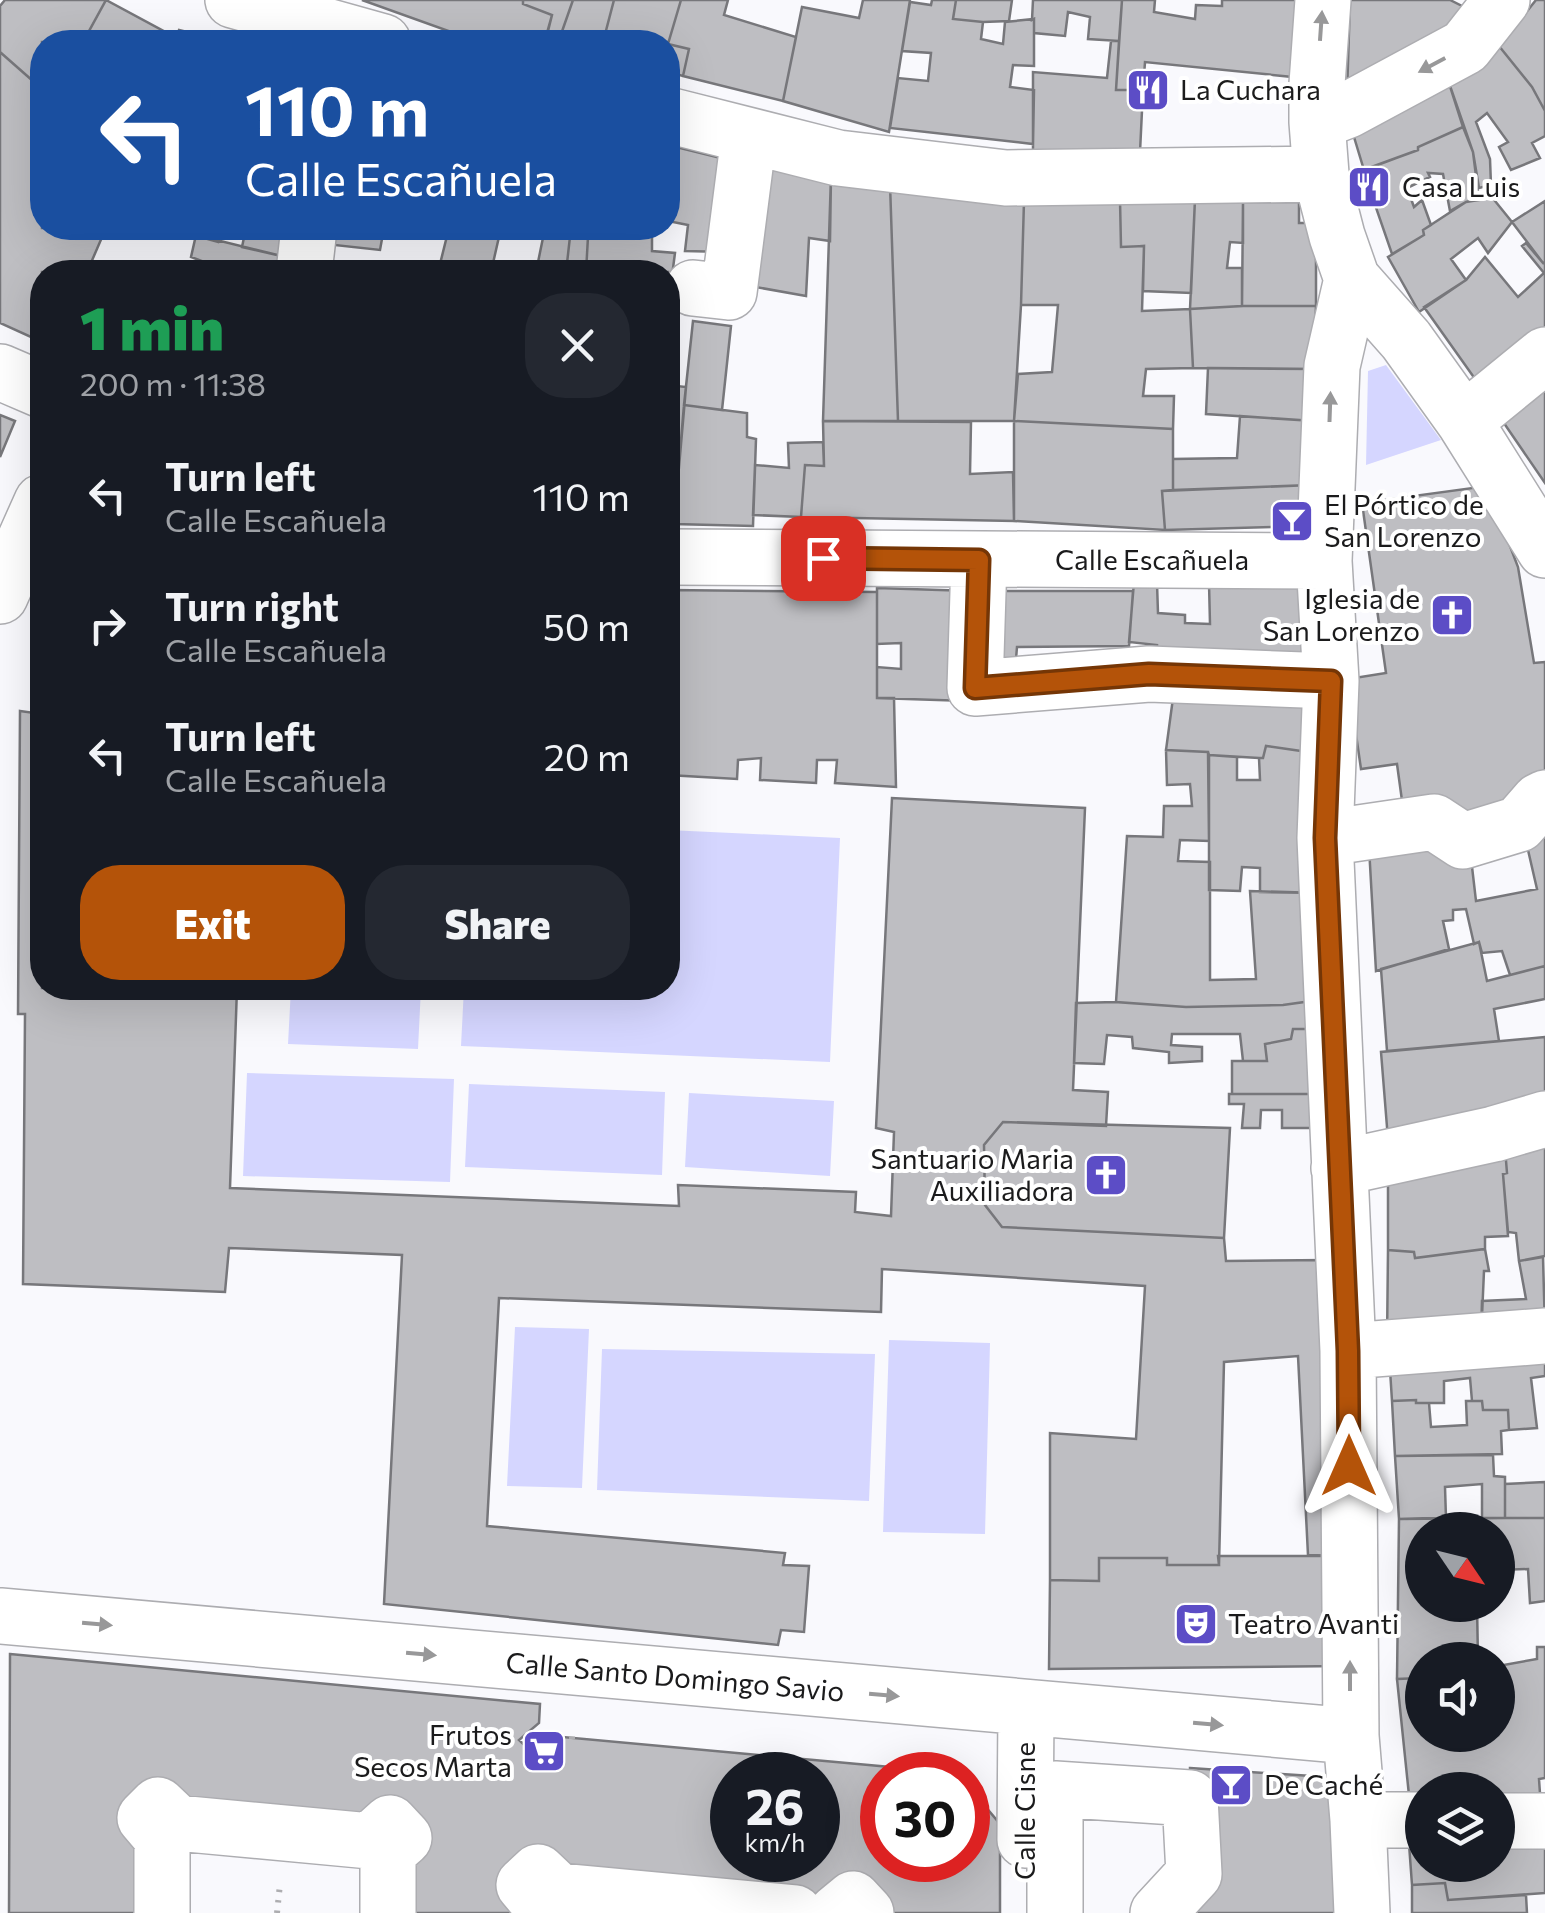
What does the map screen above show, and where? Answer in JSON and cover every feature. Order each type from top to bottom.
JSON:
[{"type":"street","points":[[1323,0],[1319,148],[1337,236],[1352,279],[1406,340],[1464,421],[1545,550]]},
{"type":"street","points":[[680,118],[838,158],[1006,178],[1319,148],[1348,110],[1465,47],[1502,0]]},
{"type":"street","points":[[239,1],[324,30]]},
{"type":"street","points":[[693,288],[729,292],[749,136]]},
{"type":"street","points":[[1352,279],[1332,366],[1324,560],[1331,681],[1325,838],[1348,1351],[1351,1736],[1362,1913]]},
{"type":"street","points":[[1464,421],[1545,355]]},
{"type":"street","points":[[0,372],[30,385]]},
{"type":"street","points":[[0,596],[30,529]]},
{"type":"street","name":"Calle Escañuela","points":[[680,557],[1324,560]]},
{"type":"street","points":[[979,560],[975,688],[1149,674],[1331,681]]},
{"type":"street","points":[[1325,838],[1434,822],[1462,840],[1520,824],[1538,800],[1545,798]]},
{"type":"street","points":[[1339,1168],[1545,1119]]},
{"type":"street","points":[[1348,1351],[1545,1336]]},
{"type":"street","name":"Calle Santo Domingo Savio","points":[[0,1616],[1351,1736]]},
{"type":"street","name":"Calle Cisne","points":[[1025,1913],[1026,1708]]},
{"type":"street","points":[[1055,1913],[1055,1789],[1190,1798],[1194,1874],[1158,1913]]},
{"type":"street","points":[[162,1913],[162,1838],[145,1818],[158,1804],[178,1824],[370,1841],[390,1823],[404,1838],[388,1852],[388,1913]]},
{"type":"street","points":[[1358,1820],[1405,1820]]},
{"type":"street","points":[[1515,1821],[1545,1822]]},
{"type":"street","points":[[541,1913],[541,1905],[524,1885],[538,1872],[558,1891],[795,1913]]},
{"type":"street","points":[[836,1913],[853,1899],[866,1913]]},
{"type":"shaded area","points":[[1386,365],[1441,440],[1366,465],[1368,371]]},
{"type":"shaded area","points":[[680,831],[840,838],[830,1062],[461,1046],[463,1000],[680,1000]]},
{"type":"shaded area","points":[[290,1000],[420,1000],[418,1049],[288,1044]]},
{"type":"shaded area","points":[[247,1073],[454,1079],[450,1182],[243,1176]]},
{"type":"shaded area","points":[[469,1084],[665,1092],[662,1175],[465,1167]]},
{"type":"shaded area","points":[[689,1093],[834,1101],[830,1176],[685,1167]]},
{"type":"shaded area","points":[[515,1327],[589,1329],[582,1488],[507,1486]]},
{"type":"shaded area","points":[[889,1340],[990,1343],[985,1534],[883,1532]]},
{"type":"shaded area","points":[[602,1349],[875,1354],[869,1501],[597,1490]]},
{"type":"building","points":[[5,0],[106,0],[90,30],[30,30],[30,78],[0,52],[0,6]]},
{"type":"building","points":[[106,0],[162,30],[90,30]]},
{"type":"building","points":[[362,0],[523,0],[523,4],[552,15],[548,30],[446,30]]},
{"type":"building","points":[[523,0],[573,0],[562,30],[548,30],[552,15],[523,4]]},
{"type":"building","points":[[573,0],[614,0],[606,30],[562,30]]},
{"type":"building","points":[[614,0],[681,0],[672,30],[606,30]]},
{"type":"building","points":[[681,0],[728,0],[724,15],[796,37],[783,101],[683,76],[689,49],[680,47],[680,30],[672,30]]},
{"type":"building","points":[[863,0],[910,0],[889,132],[783,101],[802,7],[859,18]]},
{"type":"building","points":[[932,0],[956,0],[953,19],[983,22],[981,39],[1003,44],[1005,22],[1034,19],[1034,66],[1013,65],[1010,87],[1034,90],[1033,144],[890,128],[898,78],[928,81],[931,53],[902,51],[910,2],[931,5]]},
{"type":"building","points":[[956,0],[1012,0],[1009,21],[953,19]]},
{"type":"building","points":[[1033,0],[1122,0],[1119,41],[1088,39],[1090,17],[1068,12],[1065,36],[1034,33]]},
{"type":"building","points":[[1122,0],[1155,0],[1154,12],[1195,19],[1196,5],[1222,6],[1222,0],[1302,0],[1303,78],[1145,62],[1143,90],[1116,90]]},
{"type":"building","points":[[1350,0],[1450,0],[1476,13],[1347,94]]},
{"type":"building","points":[[1536,0],[1545,0],[1545,111],[1532,87],[1499,46]]},
{"type":"building","points":[[1111,41],[1119,41],[1116,90],[1143,90],[1140,152],[1033,151],[1033,72],[1107,78]]},
{"type":"building","points":[[1499,46],[1532,87],[1545,111],[1545,136],[1532,143],[1540,158],[1511,170],[1499,147],[1508,142],[1487,113],[1476,122],[1490,159],[1491,185],[1479,188],[1473,152],[1449,83]]},
{"type":"building","points":[[680,47],[689,49],[683,76],[680,75]]},
{"type":"building","points":[[0,52],[30,78],[30,240],[101,240],[92,260],[30,260],[30,337],[0,323]]},
{"type":"building","points":[[1449,83],[1463,127],[1418,150],[1364,170],[1351,127]]},
{"type":"building","points":[[1463,127],[1473,152],[1479,200],[1450,211],[1443,174],[1428,173],[1430,177],[1407,188],[1414,207],[1422,200],[1431,225],[1423,230],[1424,235],[1392,254],[1363,170],[1418,150]]},
{"type":"building","points":[[680,148],[737,162],[726,252],[685,251],[688,225],[680,223]]},
{"type":"building","points":[[748,159],[831,176],[830,241],[809,238],[806,296],[739,284]]},
{"type":"building","points":[[831,176],[890,184],[898,421],[823,421]]},
{"type":"building","points":[[890,184],[1024,201],[1014,421],[898,421]]},
{"type":"building","points":[[1491,196],[1512,222],[1488,253],[1478,238],[1451,259],[1466,280],[1419,312],[1388,257],[1466,202]]},
{"type":"building","points":[[1195,199],[1243,202],[1243,243],[1230,242],[1227,268],[1242,268],[1242,306],[1190,309]]},
{"type":"building","points":[[1195,199],[1191,293],[1143,291],[1144,246],[1121,247],[1120,200]]},
{"type":"building","points":[[1120,200],[1121,247],[1144,246],[1142,311],[1190,309],[1193,368],[1146,369],[1143,396],[1174,396],[1173,429],[1014,421],[1018,374],[1052,372],[1058,305],[1021,305],[1024,201]]},
{"type":"building","points":[[1545,201],[1545,262],[1543,263],[1512,222]]},
{"type":"building","points":[[1243,202],[1299,202],[1299,223],[1316,223],[1316,306],[1242,306]]},
{"type":"building","points":[[195,240],[216,240],[290,258],[199,260],[191,257]]},
{"type":"building","points":[[243,240],[293,240],[290,258],[242,247]]},
{"type":"building","points":[[316,240],[382,240],[380,250],[316,243]]},
{"type":"building","points":[[446,240],[498,240],[494,260],[441,260]]},
{"type":"building","points":[[543,240],[570,240],[567,260],[538,260]]},
{"type":"building","points":[[570,240],[588,240],[587,260],[567,260]]},
{"type":"building","points":[[588,240],[652,240],[652,251],[675,253],[674,260],[587,260]]},
{"type":"building","points":[[1526,243],[1545,262],[1545,345],[1485,393],[1424,307],[1466,280],[1485,257],[1518,297],[1544,273],[1522,246]]},
{"type":"building","points":[[1316,306],[1314,369],[1193,368],[1190,309]]},
{"type":"building","points":[[693,321],[731,326],[722,410],[684,405]]},
{"type":"building","points":[[1208,368],[1314,369],[1313,421],[1206,414]]},
{"type":"building","points":[[1545,372],[1545,483],[1497,413]]},
{"type":"building","points":[[680,386],[686,387],[680,456]]},
{"type":"building","points":[[684,405],[747,413],[747,437],[756,439],[753,526],[680,524]]},
{"type":"building","points":[[0,415],[15,421],[0,457]]},
{"type":"building","points":[[1240,416],[1313,421],[1311,485],[1173,490],[1173,459],[1237,458]]},
{"type":"building","points":[[823,421],[971,422],[970,474],[1013,472],[1014,521],[801,517],[805,465],[824,466]]},
{"type":"building","points":[[1014,421],[1173,429],[1173,490],[1162,491],[1165,530],[1014,521]]},
{"type":"building","points":[[823,442],[824,466],[805,465],[801,517],[753,515],[755,465],[789,468],[788,443]]},
{"type":"building","points":[[1311,485],[1309,526],[1165,530],[1162,491]]},
{"type":"building","name":"Iglesia de San Lorenzo","points":[[1487,486],[1518,567],[1534,663],[1545,662],[1545,785],[1497,821],[1403,808],[1397,764],[1361,769],[1348,679],[1386,673],[1362,503]]},
{"type":"building","points":[[1309,580],[1307,670],[1156,664],[1157,645],[1129,642],[1134,582],[1157,583],[1158,613],[1185,615],[1185,623],[1210,624],[1209,583]]},
{"type":"building","points":[[877,588],[971,591],[967,701],[877,698],[877,667],[901,669],[901,643],[877,644]]},
{"type":"building","points":[[680,590],[877,592],[877,698],[894,698],[896,787],[835,783],[837,760],[817,760],[816,783],[760,780],[761,758],[738,760],[737,779],[680,776]]},
{"type":"building","points":[[985,591],[1133,591],[1129,646],[1017,647],[1015,671],[980,666]]},
{"type":"building","points":[[1175,683],[1314,691],[1315,753],[1266,746],[1263,758],[1259,758],[1166,750]]},
{"type":"building","points":[[20,711],[30,712],[30,1000],[237,1000],[230,1188],[679,1206],[678,1185],[856,1192],[855,1212],[891,1216],[894,1132],[876,1128],[892,798],[1085,808],[1073,1090],[1108,1092],[1106,1126],[1003,1122],[984,1145],[985,1205],[1002,1227],[1224,1238],[1226,1261],[1329,1260],[1344,1556],[1308,1555],[1298,1356],[1224,1362],[1219,1565],[1167,1565],[1167,1558],[1099,1558],[1099,1581],[1050,1580],[1050,1433],[1136,1439],[1145,1286],[882,1269],[881,1312],[499,1298],[487,1526],[785,1553],[783,1565],[809,1566],[804,1632],[781,1630],[778,1645],[384,1604],[402,1255],[229,1248],[225,1292],[23,1284],[25,1014],[18,1014]]},
{"type":"building","points":[[1266,746],[1315,753],[1318,893],[1260,892],[1260,868],[1242,867],[1240,891],[1209,890],[1209,755],[1237,757],[1237,780],[1260,780],[1259,758],[1263,758]]},
{"type":"building","points":[[1166,750],[1208,752],[1209,841],[1180,840],[1178,861],[1210,862],[1210,980],[1256,979],[1250,891],[1318,893],[1319,1000],[1283,1005],[1186,1007],[1116,1002],[1127,836],[1163,837],[1164,806],[1192,806],[1190,784],[1167,785]]},
{"type":"building","points":[[1545,818],[1545,966],[1510,975],[1502,951],[1482,953],[1479,942],[1474,944],[1466,909],[1453,910],[1453,920],[1443,921],[1449,949],[1376,971],[1369,847],[1431,836],[1471,858],[1476,901],[1537,889],[1528,850]]},
{"type":"building","points":[[1479,942],[1487,981],[1545,966],[1545,999],[1494,1009],[1499,1041],[1387,1051],[1381,969]]},
{"type":"building","points":[[1319,1000],[1327,1029],[1293,1029],[1291,1039],[1265,1044],[1267,1061],[1243,1061],[1240,1034],[1172,1034],[1171,1045],[1202,1047],[1202,1061],[1169,1063],[1169,1052],[1133,1048],[1132,1037],[1107,1035],[1104,1064],[1074,1063],[1076,1003],[1186,1007],[1283,1005]]},
{"type":"building","points":[[1293,1029],[1327,1029],[1329,1094],[1232,1094],[1232,1061],[1267,1061],[1265,1044],[1291,1039]]},
{"type":"building","points":[[1545,1037],[1545,1111],[1389,1152],[1381,1052]]},
{"type":"building","points":[[1229,1094],[1324,1094],[1324,1128],[1282,1128],[1282,1110],[1261,1110],[1260,1128],[1242,1128],[1244,1104],[1229,1104]]},
{"type":"building","name":"Santuario Maria Auxiliadora","points":[[1003,1122],[1230,1128],[1224,1238],[1002,1227],[985,1205],[984,1145]]},
{"type":"building","points":[[1545,1123],[1545,1256],[1519,1261],[1516,1233],[1508,1232],[1504,1136]]},
{"type":"building","points":[[1504,1136],[1508,1236],[1485,1237],[1485,1249],[1415,1258],[1414,1252],[1388,1250],[1388,1162]]},
{"type":"building","points":[[1485,1249],[1489,1271],[1484,1271],[1481,1339],[1387,1342],[1388,1250],[1414,1252],[1415,1258]]},
{"type":"building","points":[[1543,1257],[1545,1330],[1481,1335],[1482,1301],[1526,1299],[1519,1261]]},
{"type":"building","points":[[1545,1344],[1545,1376],[1531,1378],[1537,1428],[1509,1430],[1508,1410],[1483,1410],[1482,1401],[1472,1401],[1470,1378],[1444,1381],[1444,1403],[1392,1401],[1389,1354]]},
{"type":"building","points":[[1392,1401],[1429,1403],[1431,1427],[1467,1425],[1466,1401],[1482,1401],[1483,1410],[1508,1410],[1509,1430],[1501,1431],[1502,1454],[1395,1456]]},
{"type":"building","points":[[1493,1455],[1494,1476],[1505,1477],[1505,1512],[1482,1512],[1482,1484],[1445,1487],[1446,1512],[1405,1512],[1405,1519],[1399,1519],[1395,1456]]},
{"type":"building","points":[[1545,1482],[1545,1518],[1515,1518],[1515,1512],[1505,1512],[1505,1484]]},
{"type":"building","points":[[1515,1518],[1545,1518],[1545,1601],[1530,1603],[1528,1569],[1515,1569]]},
{"type":"building","points":[[1399,1519],[1405,1519],[1405,1622],[1477,1622],[1478,1642],[1405,1642],[1405,1679],[1397,1679]]},
{"type":"building","name":"Teatro Avanti","points":[[1218,1556],[1344,1556],[1341,1666],[1049,1669],[1050,1580],[1099,1581],[1099,1558],[1167,1558],[1167,1565],[1219,1565]]},
{"type":"building","points":[[1537,1647],[1545,1647],[1545,1778],[1539,1779],[1541,1808],[1515,1807],[1515,1772],[1407,1772],[1397,1679],[1405,1679],[1405,1752],[1515,1752],[1515,1663],[1537,1659]]},
{"type":"building","points":[[10,1654],[540,1704],[539,1723],[519,1740],[533,1753],[552,1736],[727,1752],[710,1752],[710,1882],[840,1882],[840,1762],[860,1764],[860,1882],[990,1882],[990,1812],[1000,1824],[1000,1913],[388,1913],[388,1852],[177,1823],[162,1913],[9,1913]]},
{"type":"building","points":[[1190,1768],[1342,1778],[1346,1913],[1158,1913],[1190,1798]]},
{"type":"building","points":[[1515,1831],[1545,1832],[1545,1893],[1448,1900],[1445,1883],[1412,1882],[1515,1882]]},
{"type":"building","points":[[1445,1883],[1448,1900],[1526,1895],[1527,1913],[1412,1913],[1412,1885]]},
{"type":"place","name":"La Cuchara","points":[[1148,90]]},
{"type":"place","name":"Casa Luis","points":[[1369,187]]},
{"type":"place","name":"El Pórtico de San Lorenzo","points":[[1292,521]]},
{"type":"place","name":"Iglesia de San Lorenzo","points":[[1452,615]]},
{"type":"place","name":"Santuario Maria Auxiliadora","points":[[1106,1175]]},
{"type":"place","name":"Teatro Avanti","points":[[1196,1624]]},
{"type":"place","name":"Frutos Secos Marta","points":[[544,1751]]},
{"type":"place","name":"De Caché","points":[[1231,1785]]},
{"type":"route","points":[[823,558],[979,560],[975,688],[1149,674],[1331,681],[1325,838],[1348,1351],[1349,1466]]}]
